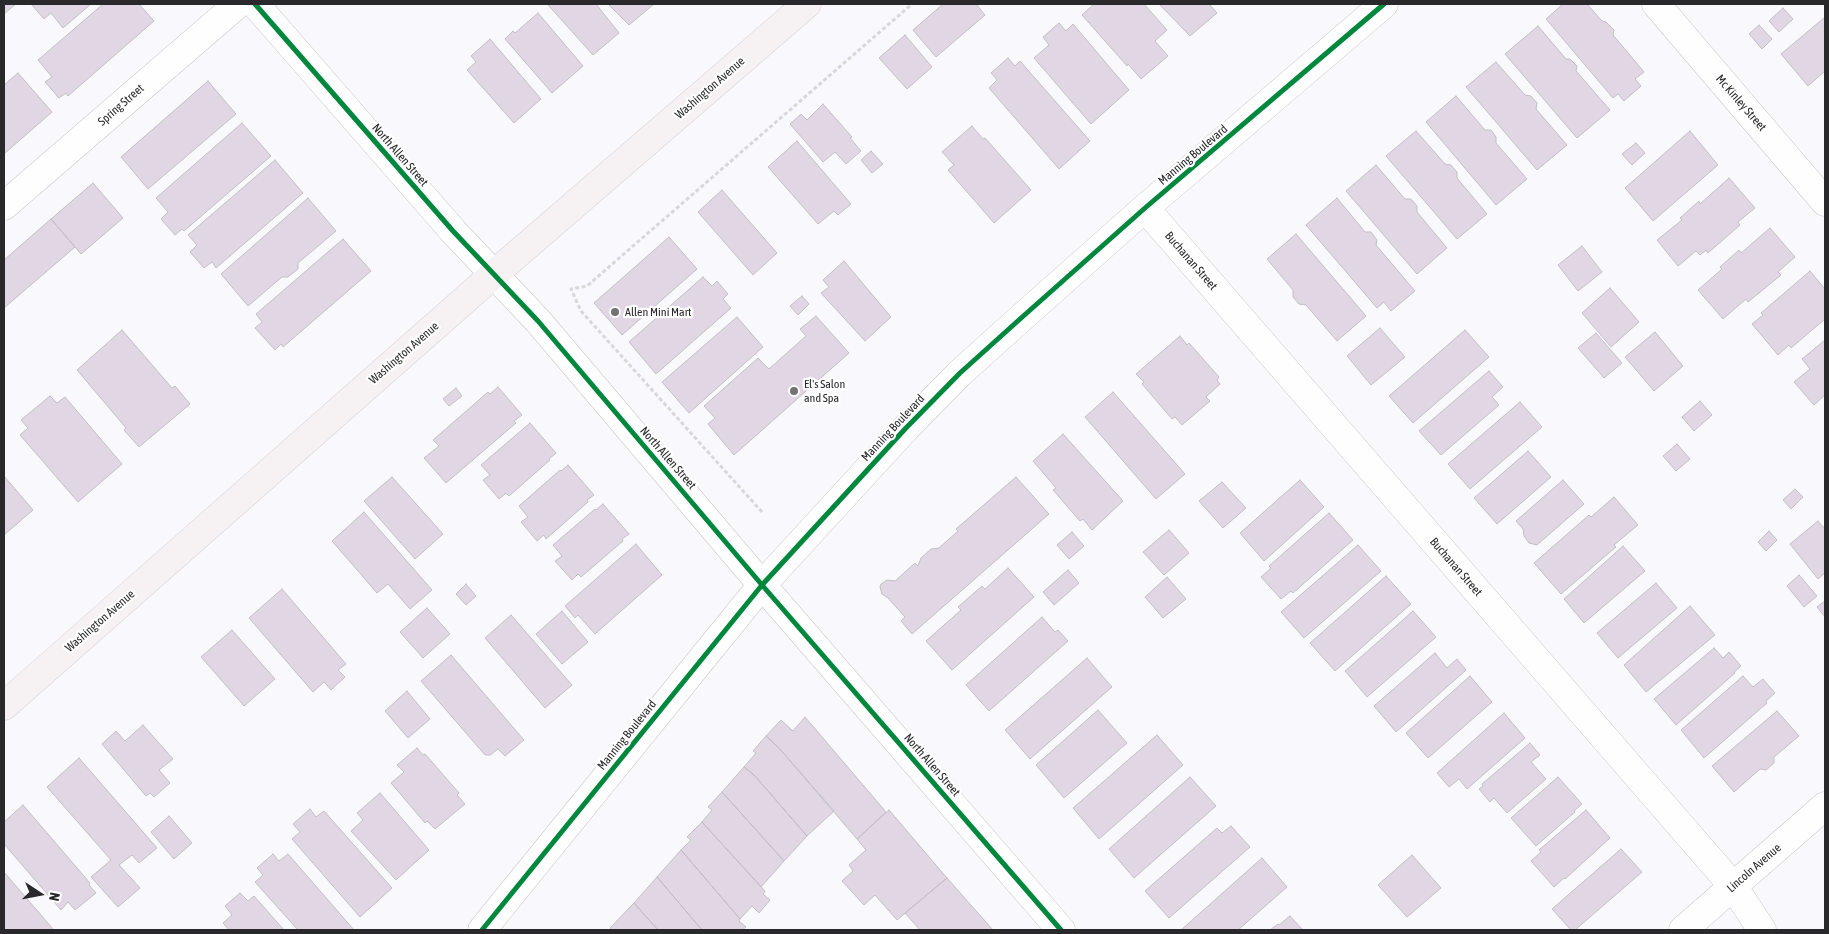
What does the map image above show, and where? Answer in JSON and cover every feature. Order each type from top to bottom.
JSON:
[{"type":"main road","name":"Washington Avenue","points":[[4,706],[493,275],[807,4]]},
{"type":"street","name":"Spring Street","points":[[4,206],[238,4]]},
{"type":"street","name":"North Allen Street","points":[[255,4],[493,275],[538,321],[762,585],[1061,930]]},
{"type":"street","name":"Manning Boulevard","points":[[482,930],[762,585],[905,429],[960,373],[1145,208],[1384,4]]},
{"type":"street","name":"Mc Kinley Street","points":[[1656,4],[1825,202]]},
{"type":"street","name":"Buchanan Street","points":[[1145,208],[1733,886],[1762,930]]},
{"type":"street","name":"Lincoln Avenue","points":[[1683,930],[1825,806]]},
{"type":"path","points":[[762,512],[581,311],[571,289],[587,286],[912,4]]},
{"type":"building","points":[[4,4],[16,4],[4,14]]},
{"type":"building","points":[[31,4],[91,4],[63,28],[51,13],[44,19]]},
{"type":"building","points":[[103,4],[139,4],[154,21],[68,96],[66,93],[59,98],[45,82],[52,77],[38,60]]},
{"type":"building","points":[[549,4],[596,4],[619,33],[593,55]]},
{"type":"building","points":[[608,4],[654,4],[629,25]]},
{"type":"building","points":[[943,4],[976,4],[985,15],[936,57],[913,30]]},
{"type":"building","points":[[1094,4],[1144,4],[1167,30],[1155,41],[1168,56],[1141,79],[1082,15]]},
{"type":"building","points":[[1159,4],[1209,4],[1217,13],[1190,36]]},
{"type":"building","points":[[1563,4],[1587,4],[1602,21],[1606,22],[1614,30],[1613,35],[1644,72],[1635,79],[1641,86],[1624,101],[1618,94],[1613,98],[1546,19]]},
{"type":"building","points":[[1783,8],[1793,19],[1779,32],[1769,21]]},
{"type":"building","points":[[538,13],[583,66],[552,93],[505,39]]},
{"type":"building","points":[[1825,17],[1825,71],[1808,86],[1781,54]]},
{"type":"building","points":[[1059,23],[1066,31],[1073,24],[1129,90],[1091,124],[1034,58],[1049,45],[1043,37]]},
{"type":"building","points":[[1759,25],[1772,39],[1762,49],[1749,34]]},
{"type":"building","points":[[1538,26],[1566,59],[1570,59],[1577,66],[1576,71],[1610,110],[1577,138],[1505,54]]},
{"type":"building","points":[[905,35],[932,67],[907,89],[879,58]]},
{"type":"building","points":[[490,39],[541,99],[514,123],[467,70],[476,62],[471,56]]},
{"type":"building","points":[[1008,58],[1015,66],[1020,61],[1090,141],[1059,169],[989,88],[997,80],[991,73]]},
{"type":"building","points":[[1496,62],[1525,95],[1531,96],[1537,103],[1536,109],[1567,145],[1537,170],[1466,87]]},
{"type":"building","points":[[18,73],[52,112],[4,154],[4,85]]},
{"type":"building","points":[[208,81],[236,114],[148,189],[121,157]]},
{"type":"building","points":[[1456,96],[1485,130],[1491,130],[1496,137],[1496,143],[1527,179],[1496,205],[1426,122]]},
{"type":"building","points":[[823,104],[852,137],[850,138],[861,151],[846,164],[835,152],[823,162],[790,124],[801,114],[807,120]]},
{"type":"building","points":[[242,123],[271,156],[184,231],[182,229],[175,235],[161,219],[168,212],[156,198]]},
{"type":"building","points":[[972,126],[1031,190],[994,223],[948,170],[954,165],[942,152]]},
{"type":"building","points":[[1416,131],[1445,164],[1451,165],[1457,172],[1457,178],[1487,214],[1457,239],[1386,156]]},
{"type":"building","points":[[1690,131],[1718,165],[1653,221],[1625,188]]},
{"type":"building","points":[[797,141],[851,204],[838,215],[834,211],[818,224],[768,167]]},
{"type":"building","points":[[1636,143],[1645,153],[1632,165],[1622,154]]},
{"type":"building","points":[[871,151],[883,164],[872,173],[861,160]]},
{"type":"building","points":[[275,160],[303,193],[216,268],[212,262],[204,268],[190,252],[197,245],[188,235]]},
{"type":"building","points":[[1376,165],[1405,199],[1411,199],[1417,206],[1417,212],[1447,248],[1417,274],[1346,191]]},
{"type":"building","points":[[1729,178],[1755,208],[1738,222],[1740,225],[1708,253],[1706,250],[1700,255],[1696,251],[1678,266],[1657,240],[1682,220],[1680,218],[1699,201],[1700,204]]},
{"type":"building","points":[[93,183],[123,218],[81,254],[51,219]]},
{"type":"building","points":[[722,190],[777,253],[753,275],[698,212]]},
{"type":"building","points":[[308,198],[336,231],[298,263],[298,269],[288,277],[282,277],[248,306],[221,274]]},
{"type":"building","points":[[1337,198],[1365,232],[1371,232],[1377,240],[1376,245],[1415,291],[1391,311],[1384,302],[1377,308],[1306,225]]},
{"type":"building","points":[[51,219],[75,247],[4,308],[4,260]]},
{"type":"building","points":[[1770,228],[1795,257],[1778,272],[1781,275],[1748,302],[1746,299],[1723,319],[1698,290],[1722,269],[1720,267],[1739,250],[1741,253]]},
{"type":"building","points":[[1296,234],[1366,316],[1337,341],[1306,305],[1299,304],[1293,297],[1293,290],[1267,259]]},
{"type":"building","points":[[669,237],[697,269],[622,335],[594,303]]},
{"type":"building","points":[[343,239],[371,271],[283,347],[281,344],[275,350],[255,328],[262,322],[256,314]]},
{"type":"building","points":[[1582,246],[1602,272],[1578,291],[1558,265]]},
{"type":"building","points":[[844,261],[891,317],[865,341],[821,293],[829,287],[823,280]]},
{"type":"building","points":[[1810,271],[1825,289],[1825,319],[1791,348],[1789,345],[1778,355],[1752,324],[1763,315],[1761,313]]},
{"type":"building","points":[[703,277],[712,286],[717,281],[728,294],[723,299],[731,308],[656,374],[629,342]]},
{"type":"building","points":[[1610,288],[1639,322],[1611,347],[1582,313]]},
{"type":"building","points":[[802,296],[809,304],[798,315],[790,306]]},
{"type":"building","points":[[816,316],[849,353],[734,455],[708,424],[715,418],[704,406],[758,358],[769,369],[806,336],[800,329]]},
{"type":"building","points":[[737,317],[763,347],[689,413],[662,382]]},
{"type":"building","points":[[1380,328],[1405,357],[1371,385],[1347,356]]},
{"type":"building","points":[[122,330],[172,388],[175,386],[190,404],[139,447],[124,430],[126,428],[77,370]]},
{"type":"building","points":[[1465,330],[1489,357],[1413,423],[1389,396]]},
{"type":"building","points":[[1655,332],[1683,366],[1654,391],[1625,357]]},
{"type":"building","points":[[1596,333],[1622,363],[1604,378],[1578,348]]},
{"type":"building","points":[[1180,336],[1187,345],[1189,343],[1219,377],[1217,380],[1220,384],[1206,397],[1210,401],[1182,425],[1175,417],[1172,419],[1142,384],[1144,382],[1136,374]]},
{"type":"building","points":[[1825,340],[1825,395],[1814,405],[1794,382],[1810,369],[1802,359]]},
{"type":"building","points":[[1489,371],[1503,387],[1492,397],[1499,405],[1441,455],[1419,431]]},
{"type":"building","points":[[498,387],[522,415],[514,421],[516,423],[446,483],[424,458],[439,446],[433,440],[488,392],[490,394]]},
{"type":"building","points":[[456,388],[462,396],[449,406],[443,399]]},
{"type":"building","points":[[1113,392],[1185,474],[1156,499],[1085,417]]},
{"type":"building","points":[[50,396],[57,403],[65,397],[122,464],[78,502],[20,435],[28,428],[21,420]]},
{"type":"building","points":[[1700,401],[1712,415],[1694,431],[1682,417]]},
{"type":"building","points":[[1520,402],[1542,427],[1470,489],[1448,464]]},
{"type":"building","points":[[530,423],[556,453],[509,496],[506,493],[499,499],[483,480],[490,475],[481,465]]},
{"type":"building","points":[[1063,434],[1123,501],[1092,530],[1083,519],[1080,521],[1053,490],[1056,488],[1033,461]]},
{"type":"building","points":[[1677,444],[1690,459],[1676,471],[1663,456]]},
{"type":"building","points":[[1528,451],[1551,477],[1497,524],[1474,498]]},
{"type":"building","points":[[568,465],[594,495],[546,539],[544,535],[537,541],[521,522],[528,517],[519,506]]},
{"type":"building","points":[[4,476],[33,510],[4,535]]},
{"type":"building","points":[[392,477],[443,534],[415,559],[364,501]]},
{"type":"building","points":[[1016,477],[1049,514],[912,634],[901,621],[905,617],[882,594],[881,584],[887,580],[895,581],[915,563],[918,566],[921,558],[931,549],[939,548],[958,531],[956,529]]},
{"type":"building","points":[[1300,480],[1324,507],[1264,561],[1240,533]]},
{"type":"building","points":[[1563,480],[1584,504],[1537,545],[1529,543],[1524,536],[1523,529],[1516,521]]},
{"type":"building","points":[[1222,482],[1246,508],[1223,528],[1199,501]]},
{"type":"building","points":[[1795,489],[1803,497],[1791,509],[1783,500]]},
{"type":"building","points":[[1614,497],[1638,525],[1614,545],[1616,547],[1561,594],[1534,563],[1589,515],[1591,517]]},
{"type":"building","points":[[603,504],[629,534],[581,577],[578,574],[572,580],[555,561],[562,556],[553,545]]},
{"type":"building","points":[[364,512],[432,590],[410,609],[388,584],[377,593],[332,541]]},
{"type":"building","points":[[1329,513],[1353,540],[1293,593],[1291,591],[1281,599],[1261,577],[1271,568],[1269,566]]},
{"type":"building","points":[[1818,521],[1825,529],[1825,573],[1818,579],[1790,544]]},
{"type":"building","points":[[1169,530],[1189,553],[1164,575],[1143,552]]},
{"type":"building","points":[[1769,531],[1777,540],[1766,551],[1758,542]]},
{"type":"building","points":[[1072,532],[1084,546],[1069,559],[1057,545]]},
{"type":"building","points":[[636,544],[662,575],[595,634],[578,615],[575,618],[565,606]]},
{"type":"building","points":[[1358,545],[1381,571],[1304,638],[1281,612]]},
{"type":"building","points":[[1623,546],[1645,571],[1584,623],[1564,599]]},
{"type":"building","points":[[1008,568],[1034,597],[952,670],[926,641],[961,610],[958,607],[982,586],[985,589]]},
{"type":"building","points":[[1068,570],[1079,583],[1054,605],[1043,592]]},
{"type":"building","points":[[1799,575],[1817,596],[1804,607],[1787,586]]},
{"type":"building","points":[[1386,576],[1411,604],[1335,671],[1310,643]]},
{"type":"building","points":[[1167,577],[1186,599],[1163,618],[1145,597]]},
{"type":"building","points":[[1656,583],[1677,608],[1618,658],[1597,633]]},
{"type":"building","points":[[466,584],[476,596],[466,605],[456,594]]},
{"type":"building","points":[[282,589],[346,664],[338,670],[345,677],[331,690],[324,682],[313,692],[249,618]]},
{"type":"building","points":[[1825,601],[1825,617],[1817,607]]},
{"type":"building","points":[[1690,606],[1715,635],[1646,692],[1624,665]]},
{"type":"building","points":[[427,608],[450,634],[423,658],[400,632]]},
{"type":"building","points":[[562,611],[588,642],[562,664],[536,634]]},
{"type":"building","points":[[1413,611],[1436,637],[1367,697],[1345,671]]},
{"type":"building","points":[[511,615],[572,685],[545,708],[485,638]]},
{"type":"building","points":[[1042,617],[1055,632],[1058,630],[1068,641],[989,711],[966,685]]},
{"type":"building","points":[[232,630],[275,679],[244,706],[201,657]]},
{"type":"building","points":[[1714,648],[1723,658],[1729,652],[1741,666],[1676,725],[1654,699]]},
{"type":"building","points":[[1435,653],[1447,668],[1457,659],[1466,670],[1396,732],[1374,706]]},
{"type":"building","points":[[451,655],[524,740],[505,756],[498,749],[490,755],[485,755],[421,681]]},
{"type":"building","points":[[1087,658],[1112,687],[1030,759],[1005,730]]},
{"type":"building","points":[[1470,676],[1492,702],[1428,758],[1406,733]]},
{"type":"building","points":[[1743,676],[1753,687],[1763,679],[1775,693],[1766,701],[1767,703],[1704,758],[1681,730]]},
{"type":"building","points":[[407,691],[430,719],[408,738],[385,711]]},
{"type":"building","points":[[1098,710],[1127,743],[1064,798],[1036,765]]},
{"type":"building","points":[[1777,711],[1799,736],[1774,757],[1774,763],[1766,770],[1760,769],[1734,792],[1712,766]]},
{"type":"building","points":[[1504,713],[1525,738],[1467,789],[1459,779],[1449,787],[1437,773]]},
{"type":"building","points":[[805,717],[886,812],[857,839],[779,748],[766,736],[781,720],[793,731]]},
{"type":"building","points":[[143,725],[173,759],[159,770],[170,783],[154,797],[150,793],[146,796],[102,744],[116,731],[125,741]]},
{"type":"building","points":[[1157,735],[1183,765],[1099,839],[1073,808]]},
{"type":"building","points":[[766,736],[779,748],[834,811],[807,836],[755,776],[744,767],[756,753],[753,751]]},
{"type":"building","points":[[1530,743],[1540,755],[1531,762],[1546,779],[1507,813],[1494,798],[1490,802],[1479,789],[1483,786],[1482,784]]},
{"type":"building","points":[[417,748],[423,755],[425,754],[459,793],[457,795],[465,804],[435,829],[427,821],[425,823],[391,783],[404,772],[397,765]]},
{"type":"building","points":[[79,758],[157,848],[139,863],[132,855],[119,865],[140,888],[118,907],[91,877],[111,860],[47,787]]},
{"type":"building","points":[[744,767],[755,776],[807,836],[784,861],[722,792]]},
{"type":"building","points":[[1190,777],[1216,806],[1134,878],[1109,849]]},
{"type":"building","points":[[1558,777],[1582,804],[1536,846],[1511,818]]},
{"type":"building","points":[[722,792],[784,861],[761,887],[702,822],[712,810],[708,807]]},
{"type":"building","points":[[380,793],[429,850],[396,880],[351,831],[363,820],[357,813]]},
{"type":"building","points":[[23,805],[90,883],[89,885],[96,893],[75,910],[68,902],[61,910],[4,844],[4,822]]},
{"type":"building","points":[[310,809],[316,817],[324,811],[392,888],[360,917],[292,839],[300,832],[293,824]]},
{"type":"building","points":[[889,810],[947,878],[897,920],[875,895],[864,905],[842,881],[853,871],[849,865],[866,850],[857,839]]},
{"type":"building","points":[[1586,810],[1610,838],[1554,887],[1531,861],[1541,852],[1539,850]]},
{"type":"building","points":[[169,816],[192,843],[174,859],[151,832]]},
{"type":"building","points":[[702,822],[765,891],[763,894],[770,900],[759,913],[752,906],[740,919],[681,850],[691,840],[687,837]]},
{"type":"building","points":[[1231,826],[1250,847],[1169,918],[1145,891],[1217,828],[1222,833]]},
{"type":"building","points":[[1621,849],[1642,872],[1575,930],[1571,930],[1552,909]]},
{"type":"building","points":[[681,850],[746,927],[742,930],[702,930],[657,877]]},
{"type":"building","points":[[273,854],[279,861],[288,854],[354,930],[298,930],[255,882],[263,875],[257,868]]},
{"type":"building","points":[[1412,855],[1441,888],[1407,917],[1378,885]]},
{"type":"building","points":[[1262,858],[1287,887],[1238,930],[1181,930]]},
{"type":"building","points":[[4,872],[53,929],[52,930],[4,930]]},
{"type":"building","points":[[657,877],[702,930],[658,930],[634,903]]},
{"type":"building","points":[[947,878],[993,930],[920,930],[905,913]]},
{"type":"building","points":[[240,893],[248,901],[254,896],[284,930],[229,930],[223,923],[232,915],[225,906]]},
{"type":"building","points":[[634,903],[658,930],[612,930],[610,928]]},
{"type":"building","points":[[1290,916],[1303,930],[1270,930],[1279,925]]},
{"type":"cycle path","points":[[255,4],[453,231],[538,321],[762,585],[1061,930]]},
{"type":"cycle path","points":[[482,930],[762,585],[905,429],[960,373],[1145,208],[1384,4]]},
{"type":"place","name":"Allen Mini Mart","points":[[615,312]]},
{"type":"place","name":"El's Salon and Spa","points":[[794,391]]}]
